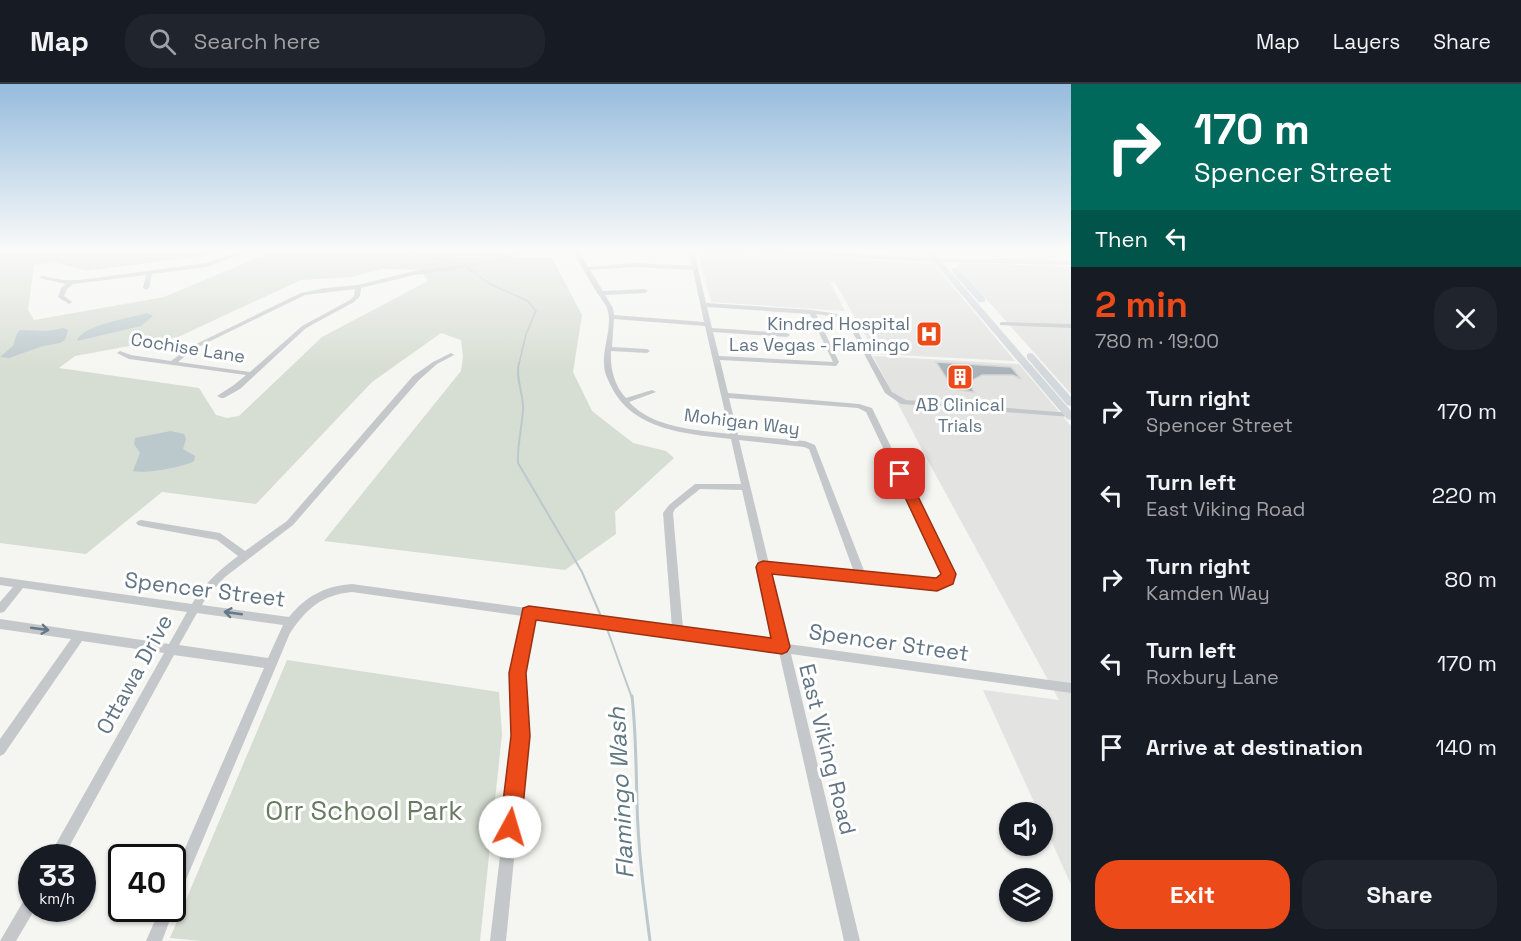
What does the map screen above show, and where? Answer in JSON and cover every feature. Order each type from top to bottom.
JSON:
[{"type":"main road","points":[[965,291],[1071,416]]},
{"type":"main road","points":[[971,291],[1071,403]]},
{"type":"main road","points":[[979,309],[1002,324]]},
{"type":"main road","points":[[991,324],[1001,327],[1019,344]]},
{"type":"street","points":[[63,291],[62,297],[69,302]]},
{"type":"street","points":[[172,363],[192,348],[303,294],[319,291]]},
{"type":"street","points":[[221,396],[237,387],[304,327],[352,301],[357,296],[358,291]]},
{"type":"street","points":[[600,293],[645,291]]},
{"type":"street","name":"East Viking Road","points":[[701,291],[763,567],[852,941]]},
{"type":"street","points":[[600,293],[610,308],[612,317],[787,335]]},
{"type":"street","points":[[704,305],[812,312],[847,317],[889,393],[897,400],[916,404],[1071,416]]},
{"type":"street","points":[[716,358],[834,365],[836,362],[812,312]]},
{"type":"street","name":"Mohigan Way","points":[[612,317],[608,370],[610,379],[623,401],[642,416],[663,426],[696,433],[812,447],[861,577]]},
{"type":"street","points":[[1002,324],[1071,326]]},
{"type":"street","points":[[609,349],[647,351]]},
{"type":"street","name":"Cochise Lane","points":[[120,353],[129,357],[252,374]]},
{"type":"street","name":"Ottawa Drive","points":[[63,844],[195,608],[212,582],[290,523],[416,378],[442,358],[451,355]]},
{"type":"street","points":[[623,401],[652,392]]},
{"type":"street","points":[[724,395],[864,407],[872,414],[948,574],[948,580],[937,585],[763,567]]},
{"type":"street","points":[[678,633],[668,513],[698,486],[745,487]]},
{"type":"street","points":[[141,523],[220,537],[246,556]]},
{"type":"street","name":"Spencer Street","points":[[0,581],[291,622],[303,606],[319,595],[352,588],[1071,688]]},
{"type":"street","points":[[0,609],[21,584]]},
{"type":"street","points":[[498,941],[520,736],[518,673],[529,612]]},
{"type":"street","points":[[186,864],[291,622]]},
{"type":"street","points":[[0,624],[272,664]]},
{"type":"street","points":[[0,750],[80,635]]},
{"type":"street","points":[[8,941],[19,922]]},
{"type":"street","points":[[154,941],[162,922]]},
{"type":"shaded area","name":"Kindred Hospital Las Vegas - Flamingo","points":[[708,291],[835,291],[845,311],[711,302]]},
{"type":"shaded area","name":"Kindred Hospital Las Vegas - Flamingo","points":[[840,291],[957,291],[1015,361],[876,354]]},
{"type":"shaded area","points":[[979,291],[1071,291],[1071,394]]},
{"type":"shaded area","points":[[147,313],[153,316],[141,326],[77,341],[80,335],[97,326]]},
{"type":"shaded area","points":[[64,328],[68,330],[65,340],[60,343],[43,346],[9,358],[0,357],[13,346],[20,330],[47,331]]},
{"type":"shaded area","points":[[873,356],[1019,364],[1071,426],[1071,885],[1053,844],[1053,802],[1034,802],[983,690],[1059,700]]},
{"type":"shaded area","points":[[171,431],[184,434],[186,439],[183,449],[195,456],[194,461],[182,466],[146,472],[133,471],[140,453],[134,444],[135,438]]},
{"type":"green space","points":[[0,291],[31,291],[28,310],[34,320],[164,297],[178,291],[277,291],[178,337],[75,356],[59,368],[199,388],[216,415],[227,418],[239,416],[322,337],[409,291],[569,291],[582,315],[573,372],[592,411],[633,443],[666,451],[674,458],[615,512],[616,534],[565,570],[324,541],[461,371],[463,356],[461,340],[441,333],[372,382],[256,504],[162,492],[86,554],[0,543]]},
{"type":"green space","name":"Orr School Park","points":[[287,660],[499,692],[502,734],[480,941],[201,941],[170,938],[177,922],[186,922],[186,900]]},
{"type":"building","name":"AB Clinical Trials","points":[[936,362],[1011,367],[1021,379],[1013,375],[982,375],[969,382],[974,392],[958,390],[952,387]]},
{"type":"waterway","name":"Flamingo Wash","points":[[506,291],[528,301],[536,311],[526,334],[519,364]]},
{"type":"waterway","name":"Flamingo Wash","points":[[519,363],[518,375],[523,410],[518,463],[582,572],[603,621]]},
{"type":"waterway","name":"Flamingo Wash","points":[[606,626],[632,698]]},
{"type":"waterway","name":"Flamingo Wash","points":[[632,696],[639,838],[650,941]]},
{"type":"place","name":"Kindred Hospital Las Vegas - Flamingo","points":[[929,334]]},
{"type":"place","name":"AB Clinical Trials","points":[[960,377]]},
{"type":"route","points":[[510,827],[520,736],[518,673],[529,612],[782,647],[763,567],[937,585],[944,584],[948,580],[948,574],[900,474]]}]
